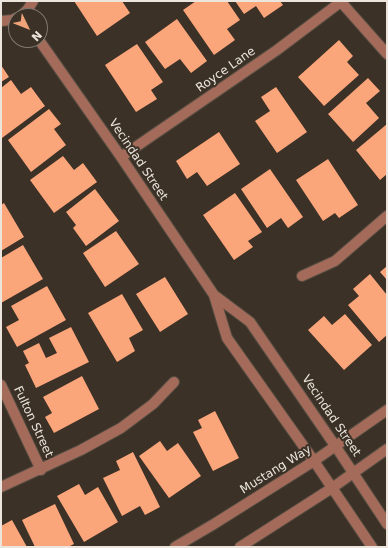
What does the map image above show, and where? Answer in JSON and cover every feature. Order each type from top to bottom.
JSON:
[{"type":"street","points":[[342,2],[387,54]]},
{"type":"street","name":"Royce Lane","points":[[121,157],[235,80],[342,2]]},
{"type":"street","name":"Vecindad Street","points":[[45,48],[121,157],[214,295],[227,338],[314,461],[372,547]]},
{"type":"street","points":[[302,276],[336,261],[387,216]]},
{"type":"street","name":"Vecindad Street","points":[[214,295],[250,322],[354,473],[387,524]]},
{"type":"street","points":[[1,488],[41,470],[122,428],[152,404],[174,382]]},
{"type":"street","name":"Fulton Street","points":[[1,385],[41,470]]},
{"type":"street","name":"Mustang Way","points":[[175,547],[336,447],[387,410]]},
{"type":"street","points":[[240,547],[332,488],[387,449]]},
{"type":"building","points":[[74,1],[122,1],[130,13],[97,36]]},
{"type":"building","points":[[196,1],[227,1],[240,20],[227,29],[235,40],[214,55],[183,10]]},
{"type":"building","points":[[235,1],[280,1],[283,5],[264,18],[256,6],[244,14]]},
{"type":"building","points":[[177,19],[207,61],[191,73],[180,59],[165,69],[145,42]]},
{"type":"building","points":[[339,40],[353,56],[347,62],[359,75],[324,106],[298,77]]},
{"type":"building","points":[[137,44],[163,82],[151,90],[157,99],[136,112],[105,65]]},
{"type":"building","points":[[1,65],[9,77],[1,82]]},
{"type":"building","points":[[368,78],[380,91],[366,103],[379,118],[353,142],[328,114]]},
{"type":"building","points":[[11,80],[21,94],[31,87],[45,106],[2,138],[1,88]]},
{"type":"building","points":[[276,87],[307,132],[277,153],[255,121],[270,111],[261,97]]},
{"type":"building","points":[[49,109],[61,124],[54,129],[66,145],[31,172],[8,140]]},
{"type":"building","points":[[387,124],[387,174],[380,180],[356,150]]},
{"type":"building","points":[[219,132],[240,164],[207,186],[197,172],[187,179],[176,161]]},
{"type":"building","points":[[63,156],[74,170],[83,163],[97,182],[54,213],[30,180]]},
{"type":"building","points":[[328,159],[358,205],[339,218],[335,213],[323,221],[296,180]]},
{"type":"building","points":[[270,169],[303,217],[288,228],[281,218],[267,228],[241,189]]},
{"type":"building","points":[[95,189],[119,221],[86,246],[73,228],[76,225],[66,212]]},
{"type":"building","points":[[235,193],[262,232],[248,241],[253,247],[234,260],[203,215]]},
{"type":"building","points":[[4,203],[24,237],[1,251],[1,205]]},
{"type":"building","points":[[116,231],[139,264],[105,287],[83,253]]},
{"type":"building","points":[[23,245],[43,279],[1,303],[1,258]]},
{"type":"building","points":[[387,266],[387,280],[380,272]]},
{"type":"building","points":[[370,274],[387,295],[387,335],[379,342],[348,305],[359,296],[353,289]]},
{"type":"building","points":[[165,277],[188,314],[160,332],[136,294]]},
{"type":"building","points":[[47,286],[66,320],[17,347],[6,327],[19,320],[11,306]]},
{"type":"building","points":[[122,294],[143,330],[129,338],[135,351],[117,362],[88,313]]},
{"type":"building","points":[[345,314],[372,345],[344,370],[308,330],[324,316],[332,325]]},
{"type":"building","points":[[71,327],[89,362],[36,388],[25,365],[29,363],[23,351],[39,343],[46,358],[57,353],[49,338]]},
{"type":"building","points":[[82,376],[99,409],[54,433],[45,417],[52,413],[43,397]]},
{"type":"building","points":[[215,411],[239,458],[213,471],[193,432],[202,428],[198,420]]},
{"type":"building","points":[[160,441],[167,451],[178,443],[201,476],[169,498],[139,456]]},
{"type":"building","points":[[133,452],[160,507],[145,515],[140,506],[122,516],[103,478],[120,470],[116,461]]},
{"type":"building","points":[[79,484],[85,495],[98,487],[118,522],[84,542],[57,496]]},
{"type":"building","points":[[55,504],[74,544],[68,547],[35,547],[22,520]]},
{"type":"building","points":[[12,520],[27,547],[1,547],[1,526]]}]
